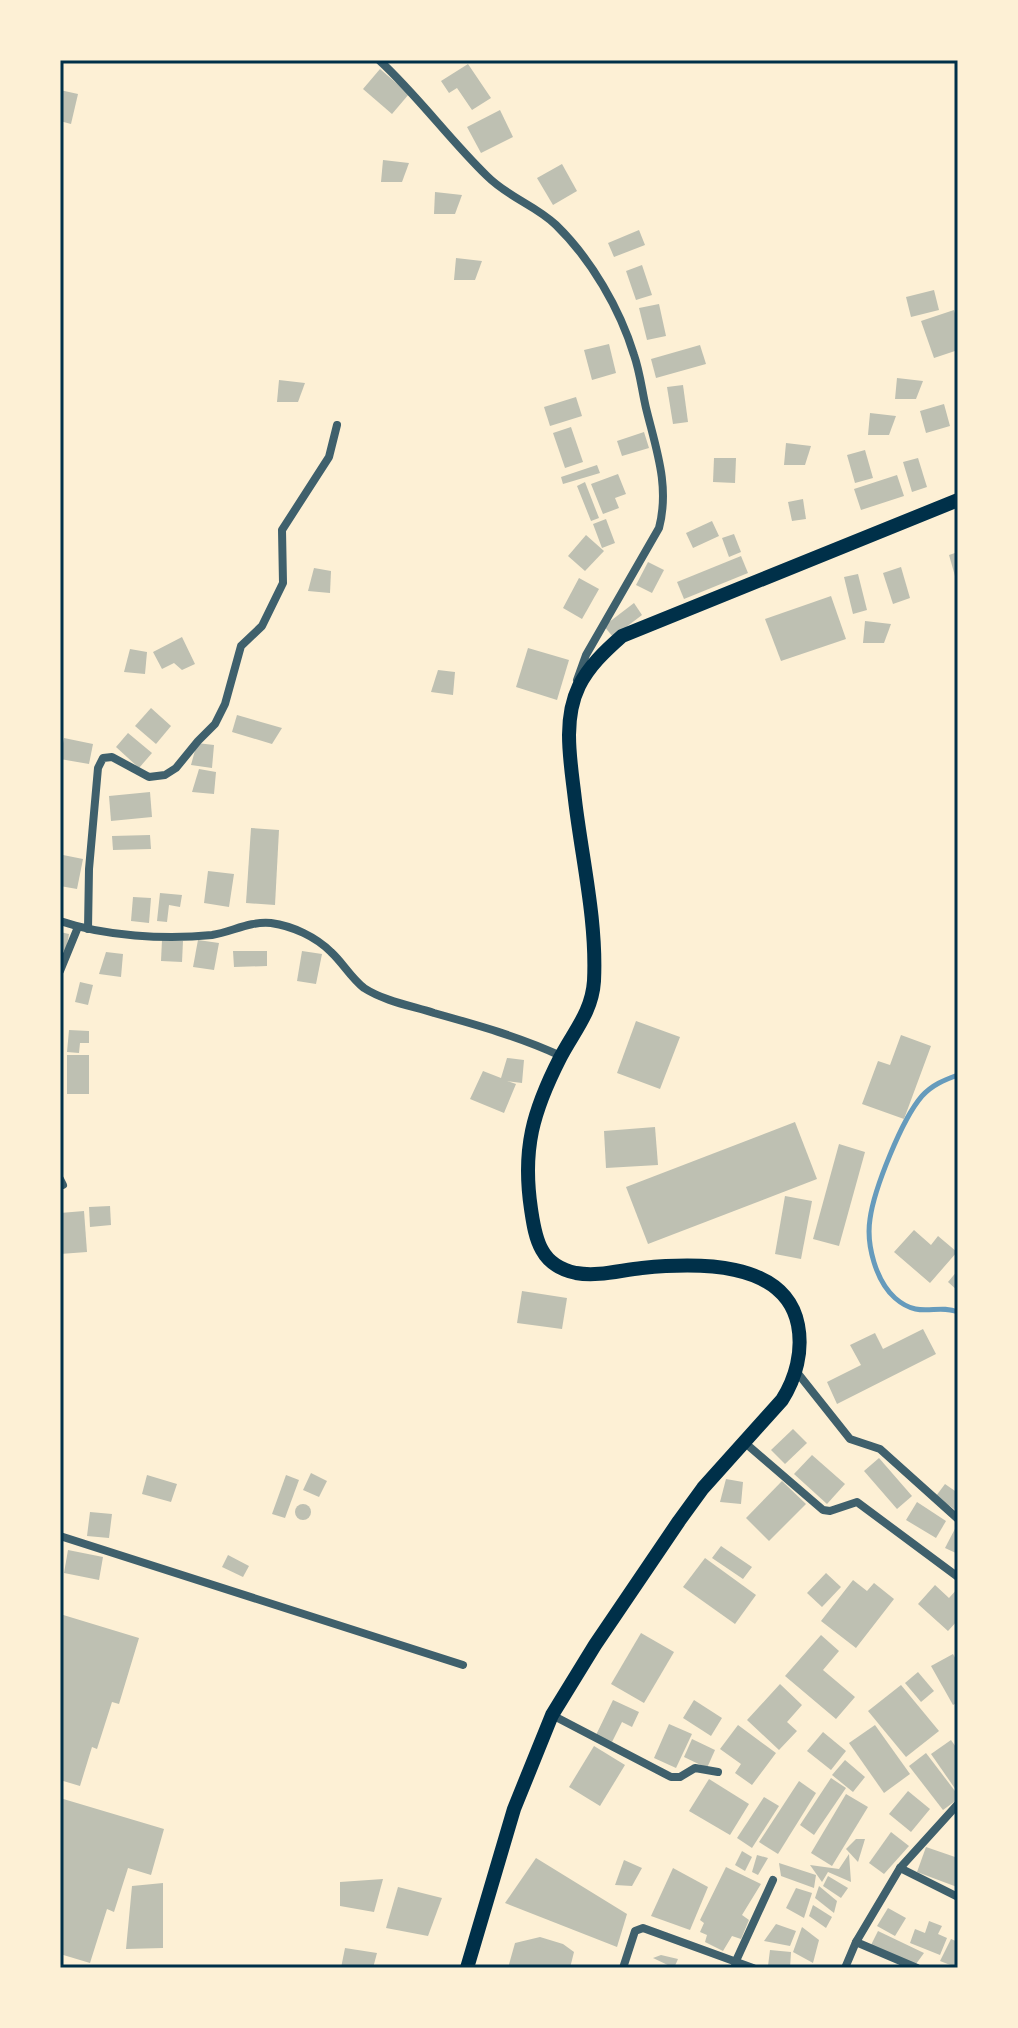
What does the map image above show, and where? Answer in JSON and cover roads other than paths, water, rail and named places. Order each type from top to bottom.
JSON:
[{"type":"highway","points":[[467,1968],[514,1809],[552,1715],[595,1645],[703,1488],[782,1400],[793,1383],[800,1349],[795,1313],[783,1294],[758,1277],[708,1267],[681,1266],[590,1274],[559,1268],[540,1248],[529,1196],[529,1137],[535,1114],[561,1056],[590,1004],[594,983],[593,945],[571,764],[571,712],[579,687],[601,653],[622,636],[958,500]]},
{"type":"street","points":[[379,60],[405,84],[486,176],[510,197],[536,210],[556,226],[591,268],[607,294],[634,353],[663,473],[663,511],[659,528],[586,655],[570,699],[571,712]]},
{"type":"street","points":[[60,971],[83,928],[98,768],[103,758],[112,757],[149,777],[165,775],[176,768],[215,724],[225,704],[241,646],[262,626],[283,583],[282,530],[329,457],[337,425]]},
{"type":"street","points":[[60,921],[83,928],[137,935],[194,937],[217,934],[251,923],[271,923],[292,928],[331,951],[365,988],[400,1003],[530,1042],[561,1056]]},
{"type":"street","points":[[795,1370],[850,1439],[880,1449],[958,1519]]},
{"type":"street","points":[[744,1442],[823,1510],[830,1511],[857,1502],[958,1577]]},
{"type":"street","points":[[60,1536],[463,1665]]},
{"type":"street","points":[[552,1715],[671,1777],[680,1777],[695,1768],[718,1772]]},
{"type":"street","points":[[845,1968],[856,1942],[900,1868],[958,1804]]},
{"type":"street","points":[[900,1868],[958,1897]]},
{"type":"street","points":[[735,1963],[773,1880]]},
{"type":"street","points":[[623,1968],[635,1931],[643,1928],[753,1968]]},
{"type":"street","points":[[856,1942],[917,1968]]},
{"type":"waterway","points":[[958,1075],[938,1083],[914,1107],[877,1190],[869,1229],[871,1251],[878,1272],[895,1298],[904,1305],[920,1310],[958,1312]]}]
